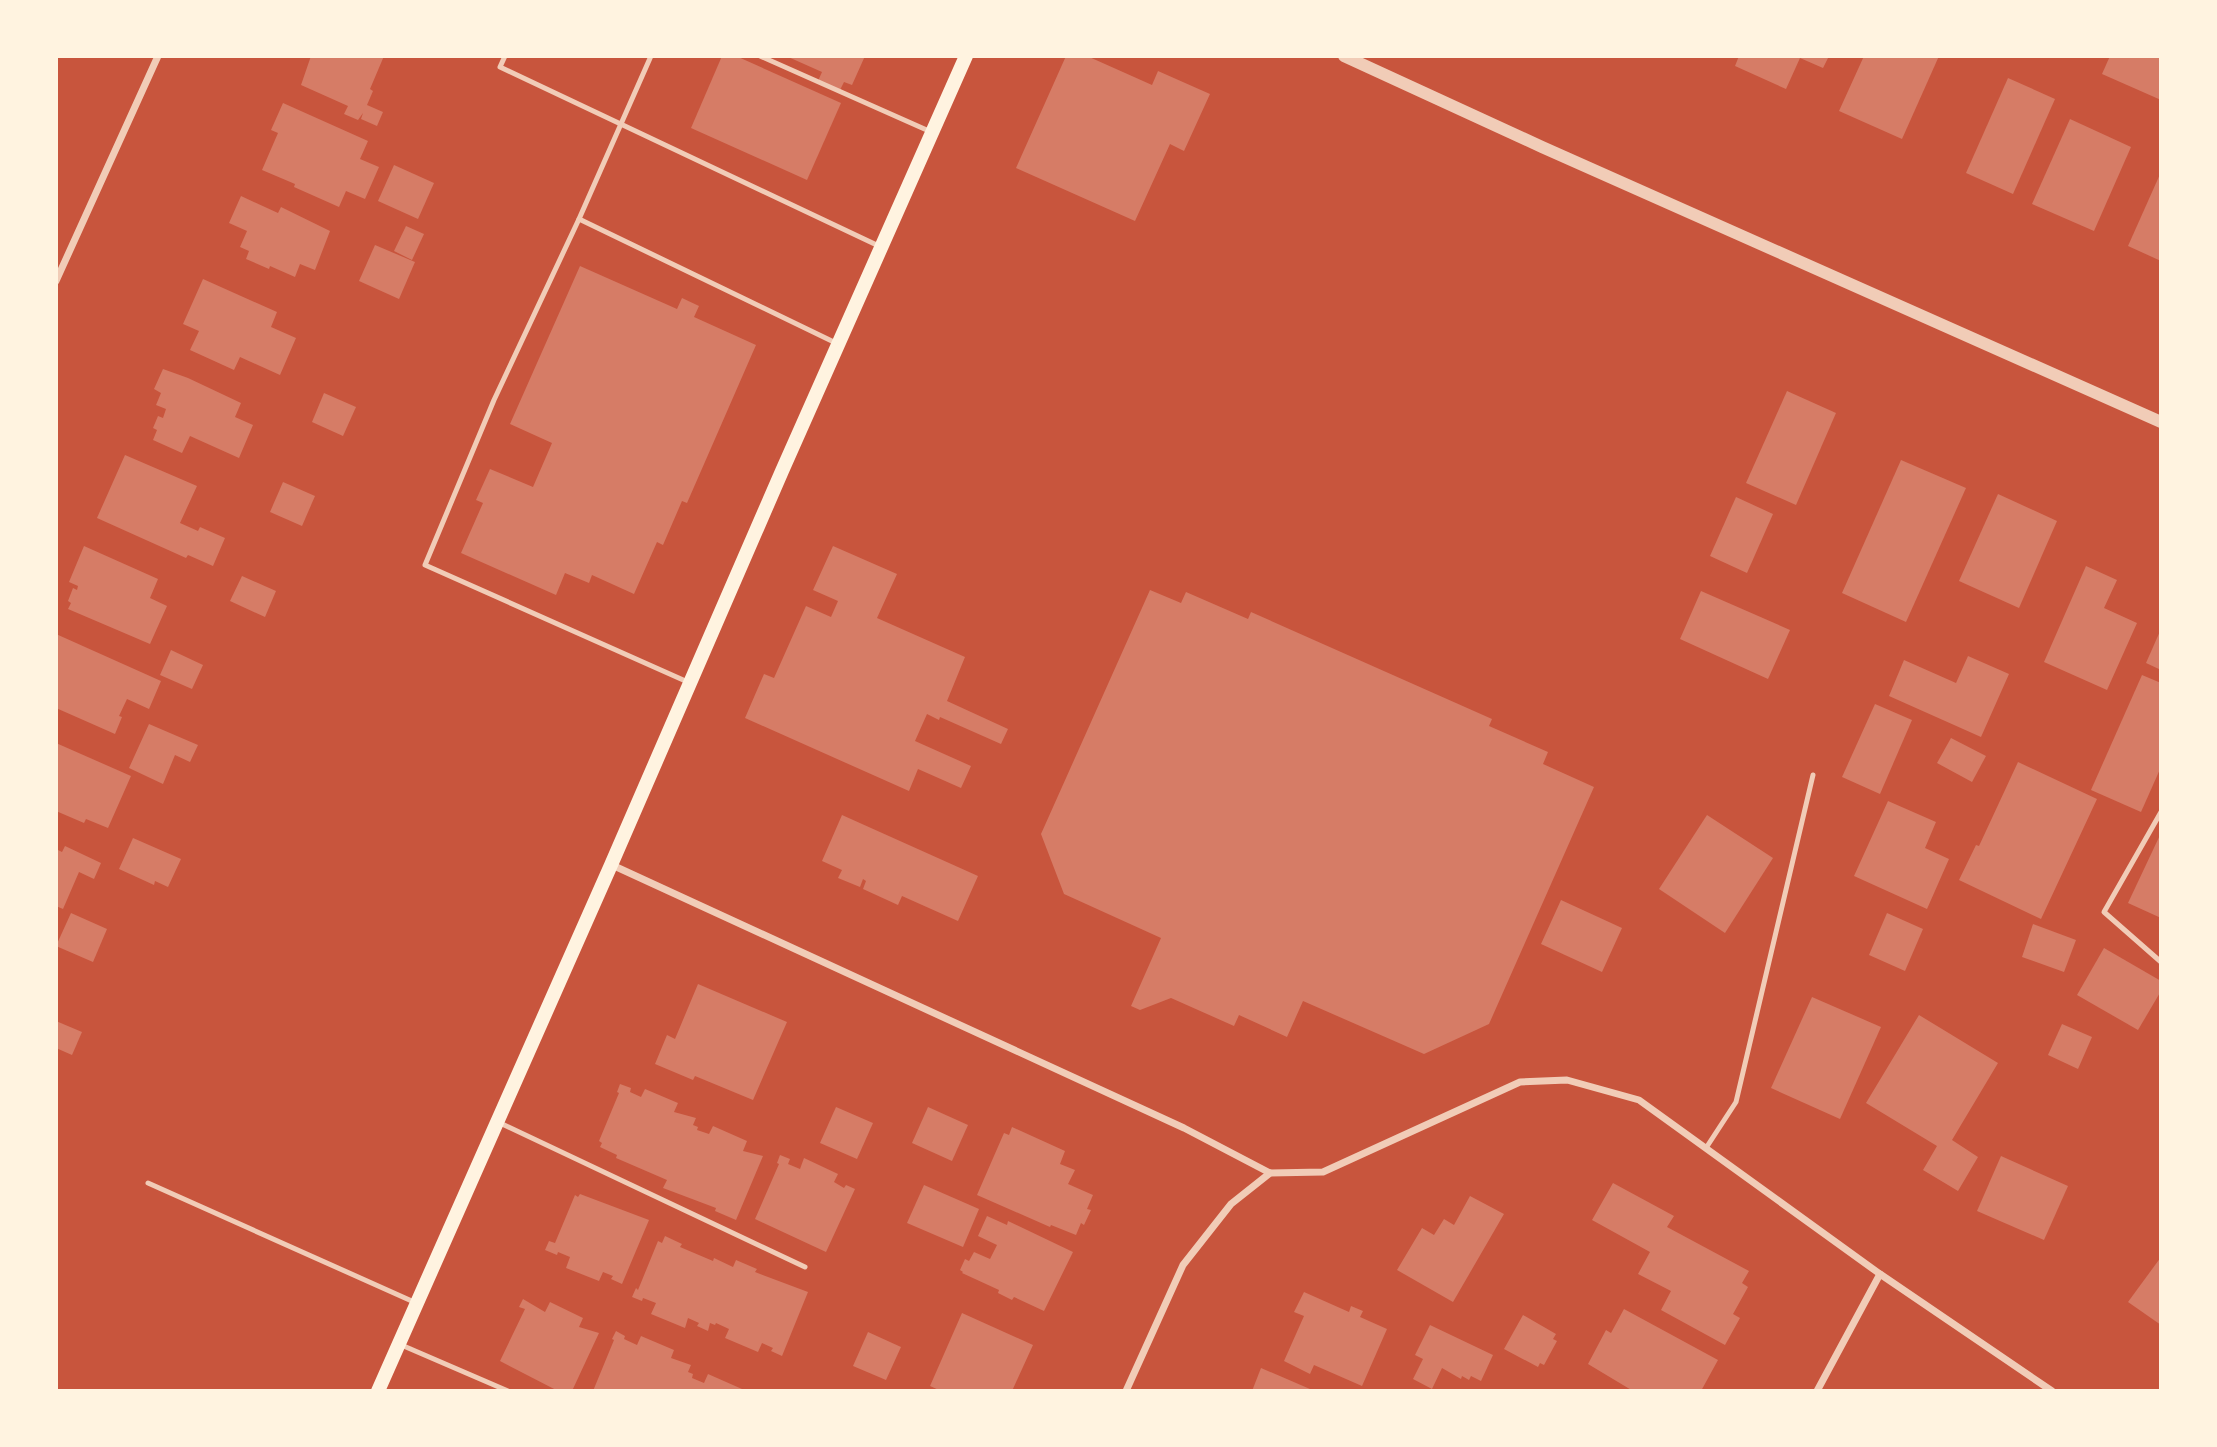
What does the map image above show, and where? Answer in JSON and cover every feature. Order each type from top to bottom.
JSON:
[{"type":"main road","points":[[378,1391],[966,56]]},
{"type":"street","points":[[56,281],[158,56]]},
{"type":"street","points":[[1344,56],[2161,422]]},
{"type":"street","points":[[611,865],[1184,1128],[1270,1173],[1323,1172],[1520,1082],[1567,1080],[1639,1100],[1880,1275],[2052,1391]]},
{"type":"street","points":[[1126,1391],[1183,1265],[1231,1204],[1270,1173]]},
{"type":"street","points":[[1817,1391],[1880,1275]]},
{"type":"lane","points":[[505,56],[500,67],[881,247]]},
{"type":"lane","points":[[651,56],[579,219],[494,400],[425,565],[690,683]]},
{"type":"lane","points":[[760,56],[932,132]]},
{"type":"lane","points":[[579,219],[838,345]]},
{"type":"lane","points":[[1706,1148],[1736,1102],[1813,775]]},
{"type":"lane","points":[[2161,812],[2104,912],[2161,962]]},
{"type":"lane","points":[[497,1122],[805,1267]]},
{"type":"lane","points":[[148,1182],[417,1304]]},
{"type":"lane","points":[[399,1344],[508,1391]]},
{"type":"building","points":[[311,56],[384,56],[370,89],[373,91],[367,105],[383,112],[377,126],[361,119],[363,113],[358,120],[344,114],[348,106],[301,85]]},
{"type":"building","points":[[722,56],[736,56],[841,103],[807,180],[691,128]]},
{"type":"building","points":[[786,56],[865,56],[852,85],[844,82],[840,90],[818,81],[822,72]]},
{"type":"building","points":[[1066,56],[1087,56],[1152,85],[1158,71],[1210,94],[1184,151],[1170,144],[1135,221],[1016,168]]},
{"type":"building","points":[[1739,56],[1829,56],[1823,68],[1800,58],[1786,89],[1735,66]]},
{"type":"building","points":[[1864,56],[1939,56],[1902,139],[1839,111]]},
{"type":"building","points":[[2110,56],[2161,56],[2161,100],[2102,74]]},
{"type":"building","points":[[2008,78],[2055,99],[2013,194],[1966,173]]},
{"type":"building","points":[[283,103],[368,141],[360,159],[379,167],[365,199],[346,191],[339,207],[262,170],[278,133],[271,130]]},
{"type":"building","points":[[2070,119],[2131,147],[2094,231],[2032,204]]},
{"type":"building","points":[[394,165],[434,183],[418,219],[378,201]]},
{"type":"building","points":[[2161,172],[2161,261],[2128,246]]},
{"type":"building","points":[[241,196],[278,213],[281,207],[330,231],[315,270],[300,264],[295,277],[246,259],[249,251],[240,247],[247,231],[229,223]]},
{"type":"building","points":[[406,226],[424,234],[412,260],[394,251]]},
{"type":"building","points":[[375,245],[415,262],[399,299],[359,281]]},
{"type":"building","points":[[580,266],[677,309],[682,298],[699,306],[694,317],[756,345],[687,503],[682,501],[663,545],[657,542],[634,594],[592,575],[589,583],[565,573],[556,595],[461,553],[483,503],[476,500],[490,469],[533,487],[552,443],[510,424]]},
{"type":"building","points":[[203,279],[277,312],[271,327],[296,338],[280,375],[240,357],[234,370],[190,350],[199,331],[183,324]]},
{"type":"building","points":[[163,369],[241,403],[235,417],[253,425],[239,458],[190,436],[182,453],[153,440],[157,430],[153,428],[158,416],[163,418],[166,409],[156,405],[161,393],[154,389]]},
{"type":"building","points":[[1787,391],[1836,413],[1796,505],[1746,483]]},
{"type":"building","points":[[324,393],[356,407],[343,436],[312,422]]},
{"type":"building","points":[[125,455],[197,486],[180,523],[198,531],[200,527],[225,538],[213,566],[188,555],[186,558],[97,518]]},
{"type":"building","points":[[1901,460],[1966,488],[1906,622],[1842,593]]},
{"type":"building","points":[[283,482],[315,496],[302,526],[270,512]]},
{"type":"building","points":[[1998,494],[2057,521],[2019,608],[1959,581]]},
{"type":"building","points":[[1736,497],[1773,514],[1747,573],[1710,556]]},
{"type":"building","points":[[84,546],[158,579],[150,598],[167,606],[150,644],[68,609],[73,588],[77,590],[78,586],[69,582]]},
{"type":"building","points":[[833,546],[897,574],[877,618],[965,657],[947,701],[1008,729],[1001,744],[940,717],[939,720],[927,714],[915,741],[971,766],[961,788],[918,769],[909,791],[745,718],[764,674],[774,678],[806,606],[831,617],[838,601],[813,590]]},
{"type":"building","points":[[2086,566],[2117,580],[2104,608],[2137,623],[2107,690],[2044,662]]},
{"type":"building","points":[[242,576],[276,591],[265,617],[230,601]]},
{"type":"building","points":[[1150,590],[1181,603],[1186,592],[1248,619],[1251,612],[1492,719],[1489,726],[1548,752],[1543,764],[1594,787],[1489,1024],[1424,1054],[1303,1001],[1287,1037],[1239,1015],[1234,1026],[1171,998],[1140,1010],[1131,1006],[1161,938],[1064,894],[1041,834]]},
{"type":"building","points":[[1701,591],[1790,630],[1768,679],[1680,639]]},
{"type":"building","points":[[2161,629],[2161,670],[2146,663]]},
{"type":"building","points":[[56,634],[161,681],[149,709],[127,699],[115,734],[56,708]]},
{"type":"building","points":[[171,650],[203,665],[192,689],[160,675]]},
{"type":"building","points":[[1968,656],[2009,674],[1981,737],[1889,696],[1904,660],[1956,683]]},
{"type":"building","points":[[2142,675],[2161,683],[2161,767],[2141,812],[2091,790]]},
{"type":"building","points":[[1875,704],[1912,720],[1880,794],[1842,777]]},
{"type":"building","points":[[149,724],[198,745],[190,762],[175,755],[163,784],[129,768]]},
{"type":"building","points":[[1951,738],[1986,756],[1972,782],[1937,763]]},
{"type":"building","points":[[56,743],[131,776],[108,828],[86,819],[84,823],[56,811]]},
{"type":"building","points":[[2018,762],[2097,799],[2041,919],[1959,880],[1976,845],[1979,846]]},
{"type":"building","points":[[1888,801],[1936,822],[1925,848],[1949,859],[1927,909],[1854,876]]},
{"type":"building","points":[[842,815],[978,876],[958,921],[902,896],[898,905],[863,889],[866,881],[863,879],[860,887],[838,878],[842,870],[822,861]]},
{"type":"building","points":[[1707,815],[1773,858],[1725,933],[1659,889]]},
{"type":"building","points":[[2161,833],[2161,918],[2128,903]]},
{"type":"building","points":[[133,838],[181,859],[168,887],[155,881],[154,885],[119,869]]},
{"type":"building","points":[[65,846],[101,863],[94,879],[79,872],[63,909],[56,906],[56,849],[62,852]]},
{"type":"building","points":[[1561,900],[1622,928],[1602,972],[1541,944]]},
{"type":"building","points":[[71,913],[107,929],[93,962],[56,946]]},
{"type":"building","points":[[1887,913],[1923,929],[1905,971],[1869,955]]},
{"type":"building","points":[[2033,924],[2076,940],[2064,972],[2022,957]]},
{"type":"building","points":[[2104,948],[2161,981],[2161,991],[2138,1030],[2077,995]]},
{"type":"building","points":[[698,984],[787,1022],[753,1100],[695,1076],[693,1080],[655,1064],[667,1035],[675,1039]]},
{"type":"building","points":[[1812,997],[1881,1027],[1840,1119],[1771,1088]]},
{"type":"building","points":[[1919,1015],[1998,1063],[1952,1140],[1978,1157],[1958,1191],[1923,1170],[1937,1146],[1866,1103]]},
{"type":"building","points":[[56,1021],[82,1032],[72,1055],[56,1048]]},
{"type":"building","points":[[2062,1024],[2092,1037],[2078,1069],[2048,1055]]},
{"type":"building","points":[[620,1084],[631,1088],[630,1092],[641,1097],[645,1089],[678,1103],[674,1112],[696,1118],[693,1125],[698,1127],[697,1130],[709,1134],[713,1126],[747,1141],[743,1151],[763,1156],[736,1220],[715,1211],[716,1208],[663,1188],[667,1180],[616,1158],[617,1155],[600,1147],[602,1143],[599,1141],[619,1093]]},
{"type":"building","points":[[836,1107],[873,1123],[857,1159],[820,1143]]},
{"type":"building","points":[[928,1107],[968,1125],[952,1161],[912,1143]]},
{"type":"building","points":[[1012,1127],[1065,1151],[1060,1164],[1075,1170],[1068,1184],[1093,1195],[1087,1209],[1091,1210],[1076,1235],[1051,1225],[1050,1227],[977,1195],[1004,1133],[1009,1135]]},
{"type":"building","points":[[780,1155],[790,1159],[788,1164],[800,1169],[804,1158],[838,1174],[834,1182],[844,1188],[846,1185],[855,1189],[826,1252],[755,1219],[779,1164]]},
{"type":"building","points":[[2001,1156],[2068,1186],[2044,1240],[1977,1211]]},
{"type":"building","points":[[1613,1183],[1674,1216],[1667,1227],[1749,1271],[1742,1283],[1748,1287],[1733,1314],[1740,1318],[1725,1345],[1661,1310],[1671,1291],[1638,1274],[1650,1252],[1592,1220]]},
{"type":"building","points":[[924,1185],[979,1209],[963,1247],[907,1223]]},
{"type":"building","points":[[580,1194],[649,1220],[622,1284],[603,1272],[599,1281],[566,1268],[570,1257],[545,1250],[549,1241],[555,1243],[575,1195],[578,1197]]},
{"type":"building","points":[[1470,1196],[1504,1214],[1453,1302],[1397,1270],[1422,1228],[1434,1235],[1444,1219],[1454,1225]]},
{"type":"building","points":[[987,1216],[1007,1225],[1008,1221],[1073,1252],[1044,1311],[1014,1297],[1012,1300],[998,1293],[999,1290],[960,1270],[965,1259],[969,1261],[974,1252],[990,1259],[997,1245],[978,1236]]},
{"type":"building","points":[[665,1236],[682,1244],[680,1247],[713,1261],[714,1258],[733,1267],[736,1260],[757,1269],[755,1272],[808,1292],[782,1356],[762,1343],[758,1352],[725,1338],[729,1329],[716,1323],[710,1323],[708,1331],[688,1318],[685,1328],[651,1314],[656,1303],[632,1297],[636,1288],[638,1290],[658,1241],[662,1243]]},
{"type":"building","points":[[2161,1257],[2161,1325],[2128,1302]]},
{"type":"building","points":[[1304,1292],[1349,1312],[1351,1306],[1363,1311],[1360,1317],[1387,1329],[1362,1386],[1314,1365],[1310,1374],[1284,1361],[1304,1316],[1294,1312]]},
{"type":"building","points":[[523,1299],[545,1312],[550,1302],[583,1318],[579,1327],[599,1333],[572,1391],[558,1391],[500,1361],[525,1309],[519,1307]]},
{"type":"building","points":[[1624,1309],[1718,1360],[1701,1391],[1633,1391],[1588,1364],[1606,1330],[1611,1333]]},
{"type":"building","points":[[962,1313],[1033,1345],[1012,1391],[941,1391],[930,1386]]},
{"type":"building","points":[[1523,1315],[1556,1334],[1553,1339],[1557,1341],[1544,1365],[1540,1363],[1538,1367],[1504,1349]]},
{"type":"building","points":[[1430,1325],[1493,1355],[1481,1381],[1471,1376],[1469,1380],[1462,1376],[1461,1379],[1442,1368],[1432,1389],[1413,1379],[1423,1359],[1415,1355]]},
{"type":"building","points":[[616,1331],[625,1336],[624,1339],[637,1345],[641,1336],[674,1350],[671,1358],[691,1365],[688,1372],[693,1374],[692,1378],[704,1383],[708,1374],[742,1389],[593,1391]]},
{"type":"building","points":[[868,1332],[901,1347],[886,1380],[853,1366]]},
{"type":"building","points":[[1261,1368],[1310,1389],[1252,1391]]}]
